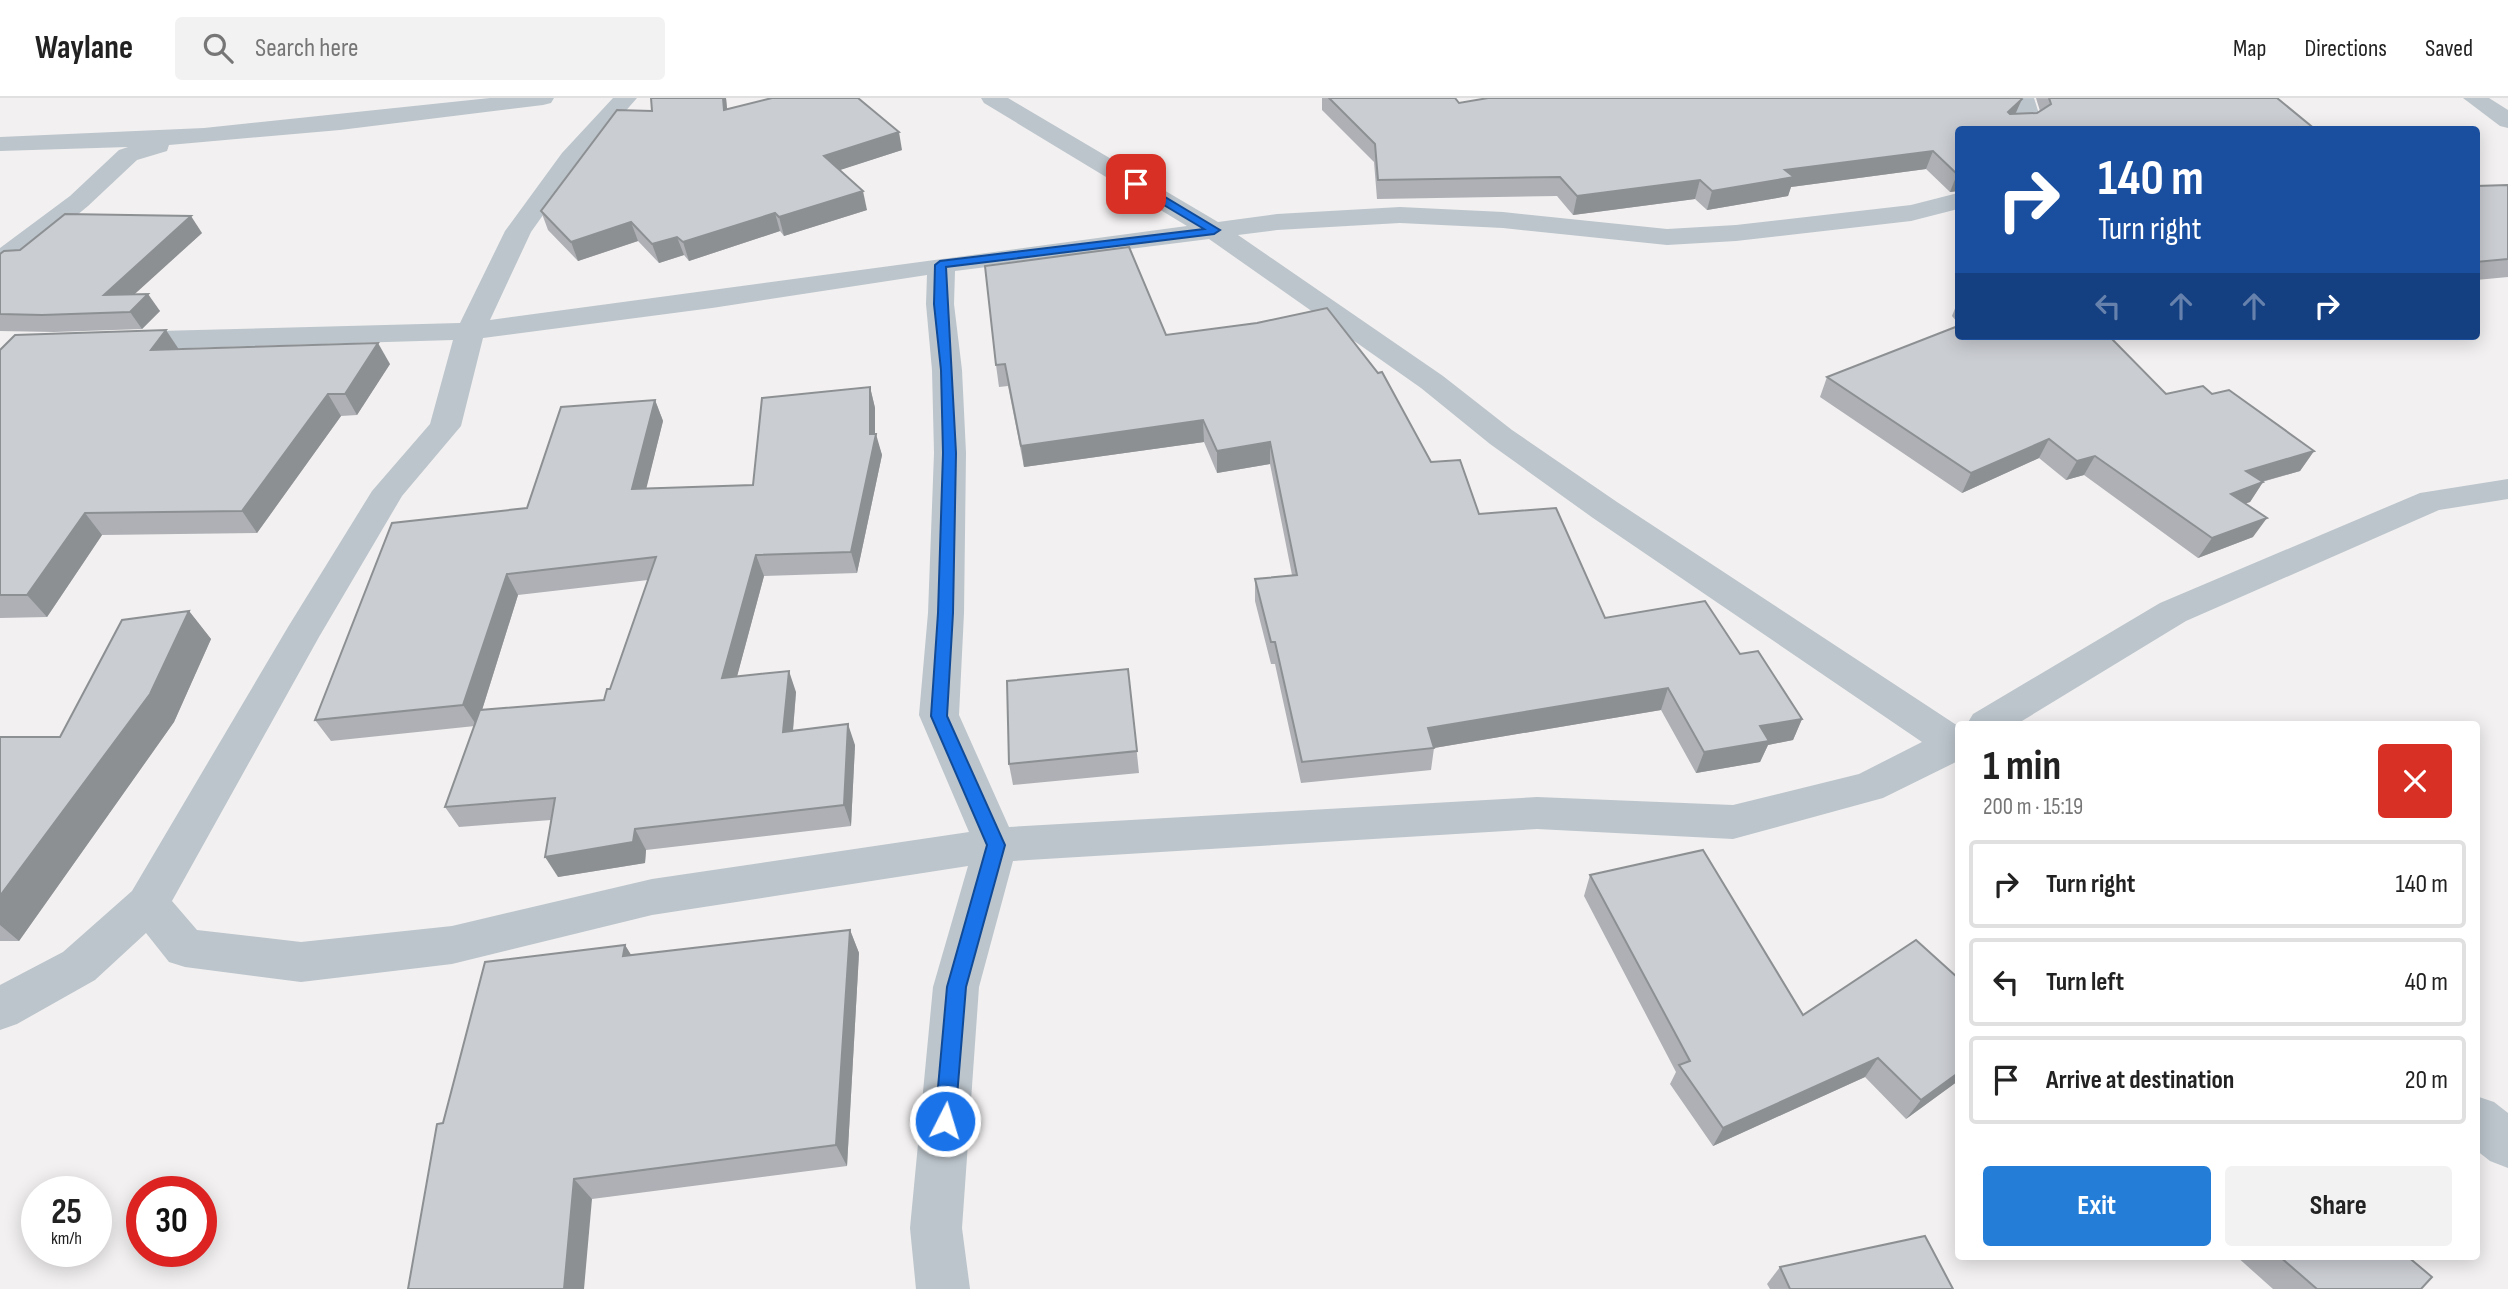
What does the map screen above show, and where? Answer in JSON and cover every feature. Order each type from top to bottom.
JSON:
[{"type":"street","points":[[0,144],[86,144],[324,124],[543,98]]},
{"type":"street","points":[[0,1009],[79,966],[148,904],[301,636],[389,491],[445,426],[470,331],[518,231],[571,158],[626,98]]},
{"type":"street","points":[[992,98],[1214,230],[1432,382],[1501,437],[1594,502],[1955,733]]},
{"type":"street","points":[[2020,98],[2025,101],[2029,120],[2020,126]]},
{"type":"street","points":[[2474,98],[2508,121]]},
{"type":"street","points":[[0,260],[70,209],[128,155],[190,135]]},
{"type":"street","points":[[97,342],[470,331],[712,300],[940,265],[1278,222],[1400,215],[1503,220],[1667,237],[1911,213],[1955,202]]},
{"type":"street","points":[[940,265],[950,453],[946,613],[939,716],[996,845],[956,987],[936,1228],[943,1289]]},
{"type":"street","points":[[1994,721],[2173,612],[2432,501],[2508,489]]},
{"type":"street","points":[[148,904],[184,948],[301,962],[452,945],[652,897],[996,845],[1537,813],[1733,822],[1869,788],[1955,744]]},
{"type":"street","points":[[2480,1122],[2508,1144]]},
{"type":"building","points":[[651,98],[723,98],[724,110],[772,98],[858,98],[899,132],[824,156],[863,191],[779,217],[775,213],[683,242],[677,237],[652,244],[631,222],[571,242],[541,211],[617,110],[652,111]]},
{"type":"building","points":[[1329,98],[1455,98],[1459,103],[1488,98],[2021,98],[2008,112],[2010,114],[2037,113],[2051,104],[2049,98],[2277,98],[2311,126],[1955,126],[1955,172],[1933,151],[1785,170],[1794,177],[1712,191],[1700,180],[1577,196],[1560,177],[1378,180],[1375,144]]},
{"type":"building","points":[[2508,185],[2508,259],[2480,262],[2480,186]]},
{"type":"building","points":[[65,214],[191,216],[104,295],[148,294],[130,312],[0,314],[0,254],[4,251],[20,250]]},
{"type":"building","points":[[1129,247],[1166,335],[1257,323],[1327,308],[1378,373],[1382,372],[1431,462],[1460,460],[1479,514],[1556,508],[1605,618],[1705,601],[1740,654],[1758,651],[1802,719],[1760,726],[1769,741],[1704,752],[1668,688],[1428,728],[1434,748],[1302,762],[1275,642],[1271,642],[1255,579],[1297,575],[1270,442],[1217,451],[1203,420],[1021,446],[1005,364],[996,365],[985,266]]},
{"type":"building","points":[[1955,327],[1955,340],[2113,340],[2166,394],[2203,386],[2212,394],[2229,390],[2314,451],[2246,471],[2263,482],[2231,494],[2267,518],[2212,538],[2095,456],[2077,461],[2049,439],[1971,473],[1827,377]]},
{"type":"building","points":[[166,330],[151,350],[378,343],[345,394],[328,394],[242,511],[85,513],[27,595],[0,595],[0,350],[15,335]]},
{"type":"building","points":[[870,387],[870,434],[876,434],[851,552],[756,555],[722,678],[789,671],[783,732],[848,724],[844,805],[635,829],[633,842],[545,857],[555,798],[445,807],[480,710],[604,700],[656,557],[507,574],[463,705],[315,720],[392,523],[527,508],[561,407],[655,400],[632,489],[753,485],[762,398]]},
{"type":"building","points":[[189,611],[150,694],[0,896],[0,737],[60,737],[122,620]]},
{"type":"building","points":[[1128,669],[1137,751],[1009,764],[1007,681]]},
{"type":"building","points":[[1703,850],[1803,1015],[1916,940],[1955,975],[1955,1075],[1921,1100],[1878,1058],[1723,1128],[1679,1065],[1690,1061],[1590,875]]},
{"type":"building","points":[[850,930],[836,1145],[574,1179],[564,1289],[408,1289],[437,1124],[443,1123],[485,962],[625,945],[623,956]]},
{"type":"building","points":[[1925,1236],[1953,1289],[1790,1289],[1780,1267]]},
{"type":"building","points":[[2284,1260],[2412,1260],[2432,1277],[2421,1289],[2317,1289]]},
{"type":"route","points":[[945,1121],[956,987],[996,845],[939,716],[946,613],[950,453],[940,265],[1214,230],[1136,184]]}]
